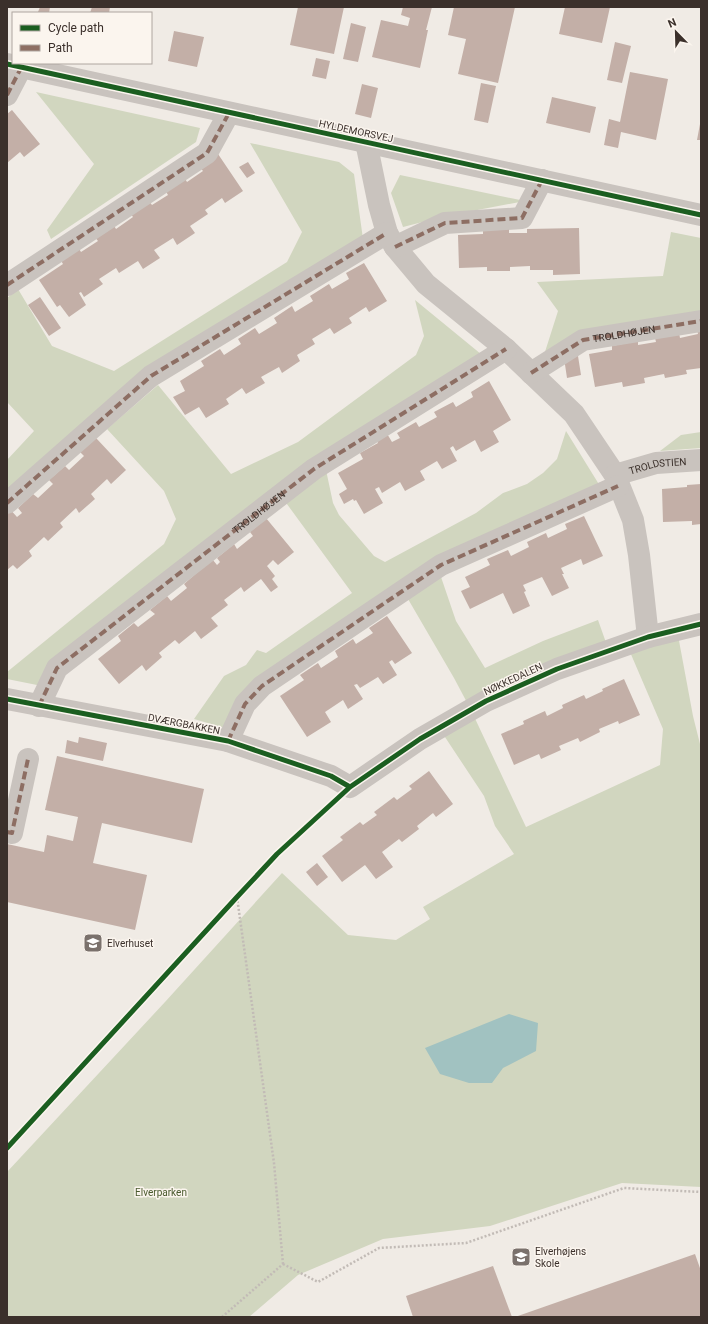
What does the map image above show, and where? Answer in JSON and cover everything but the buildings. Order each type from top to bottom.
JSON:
[{"type":"street","points":[[7,94],[14,66]]},
{"type":"street","name":"HYLDEMORSVEJ","points":[[14,66],[701,215]]},
{"type":"street","points":[[7,285],[207,153],[229,113]]},
{"type":"street","points":[[366,142],[379,205],[391,240],[426,284],[506,349],[574,414],[617,480],[632,520],[639,555],[648,637]]},
{"type":"street","points":[[7,503],[151,376],[391,240],[445,222],[522,218],[542,180]]},
{"type":"street","name":"TROLDHØJEN","points":[[531,373],[583,340],[701,321]]},
{"type":"street","name":"TROLDHØJEN","points":[[40,706],[57,668],[308,474],[506,349]]},
{"type":"street","name":"TROLDSTIEN","points":[[617,480],[656,463],[701,460]]},
{"type":"street","points":[[228,741],[245,704],[262,686],[441,565],[617,480]]},
{"type":"street","name":"NØKKEDALEN","points":[[350,787],[420,739],[486,701],[557,668],[648,637],[701,624]]},
{"type":"street","name":"DVÆRGBAKKEN","points":[[7,699],[228,741],[331,776],[350,787]]},
{"type":"street","points":[[7,832],[12,833],[28,759]]},
{"type":"path","points":[[231,903],[242,892]]},
{"type":"path","points":[[236,897],[274,1163],[284,1264]]},
{"type":"path","points":[[284,1264],[318,1282],[379,1248],[466,1243],[624,1188],[701,1192]]},
{"type":"path","points":[[222,1317],[284,1264]]},
{"type":"green space","points":[[36,92],[200,128],[196,142],[51,239],[47,230],[94,164]]},
{"type":"green space","points":[[250,143],[339,162],[354,174],[363,239],[7,491],[7,460],[34,431],[7,402],[7,298],[18,289],[52,346],[114,371],[287,262],[302,232]]},
{"type":"green space","points":[[400,175],[525,201],[446,216],[403,227],[391,193]]},
{"type":"green space","points":[[671,232],[701,238],[701,312],[544,355],[558,311],[537,282],[663,276]]},
{"type":"green space","points":[[415,300],[487,359],[313,463],[42,686],[7,679],[7,672],[164,544],[176,519],[164,491],[107,429],[158,385],[231,474],[298,442],[416,355],[424,336]]},
{"type":"green space","points":[[566,431],[600,486],[436,558],[225,728],[194,719],[224,676],[246,665],[257,650],[266,653],[352,593],[284,500],[326,470],[333,503],[339,515],[374,556],[385,562],[476,513],[503,493],[527,484],[543,473],[557,459]]},
{"type":"green space","points":[[701,432],[701,448],[660,451],[681,435]]},
{"type":"green space","points":[[441,577],[456,621],[485,668],[543,641],[598,620],[609,651],[471,710],[408,599]]},
{"type":"green space","name":"Elverparken","points":[[677,630],[693,716],[701,748],[701,1187],[622,1183],[490,1226],[383,1239],[298,1275],[249,1317],[7,1317],[7,1172],[165,1002],[282,873],[348,935],[396,940],[430,919],[423,907],[514,854],[495,826],[484,796],[439,728],[471,710],[526,827],[660,765],[663,729],[627,645]]},
{"type":"water","points":[[509,1014],[538,1023],[536,1051],[503,1068],[492,1083],[469,1083],[440,1074],[425,1048]]},
{"type":"marked path","points":[[7,95],[21,68]]},
{"type":"marked path","points":[[7,285],[207,153],[229,113]]},
{"type":"marked path","points":[[395,247],[445,223],[522,218],[542,180]]},
{"type":"marked path","points":[[7,503],[151,376],[387,233]]},
{"type":"marked path","points":[[531,373],[583,340],[701,321]]},
{"type":"marked path","points":[[39,706],[57,668],[314,469],[506,349]]},
{"type":"marked path","points":[[228,741],[245,704],[262,686],[441,565],[618,486]]},
{"type":"marked path","points":[[7,832],[12,833],[28,759]]},
{"type":"cycle path","points":[[7,64],[701,215]]},
{"type":"cycle path","points":[[7,1148],[277,854],[350,787],[420,739],[486,701],[557,669],[648,637],[701,624]]},
{"type":"cycle path","points":[[7,699],[228,741],[331,776],[350,787]]},
{"type":"place","name":"Elverhuset","points":[[93,943]]},
{"type":"place","name":"Elverhøjens Skole","points":[[521,1257]]}]
